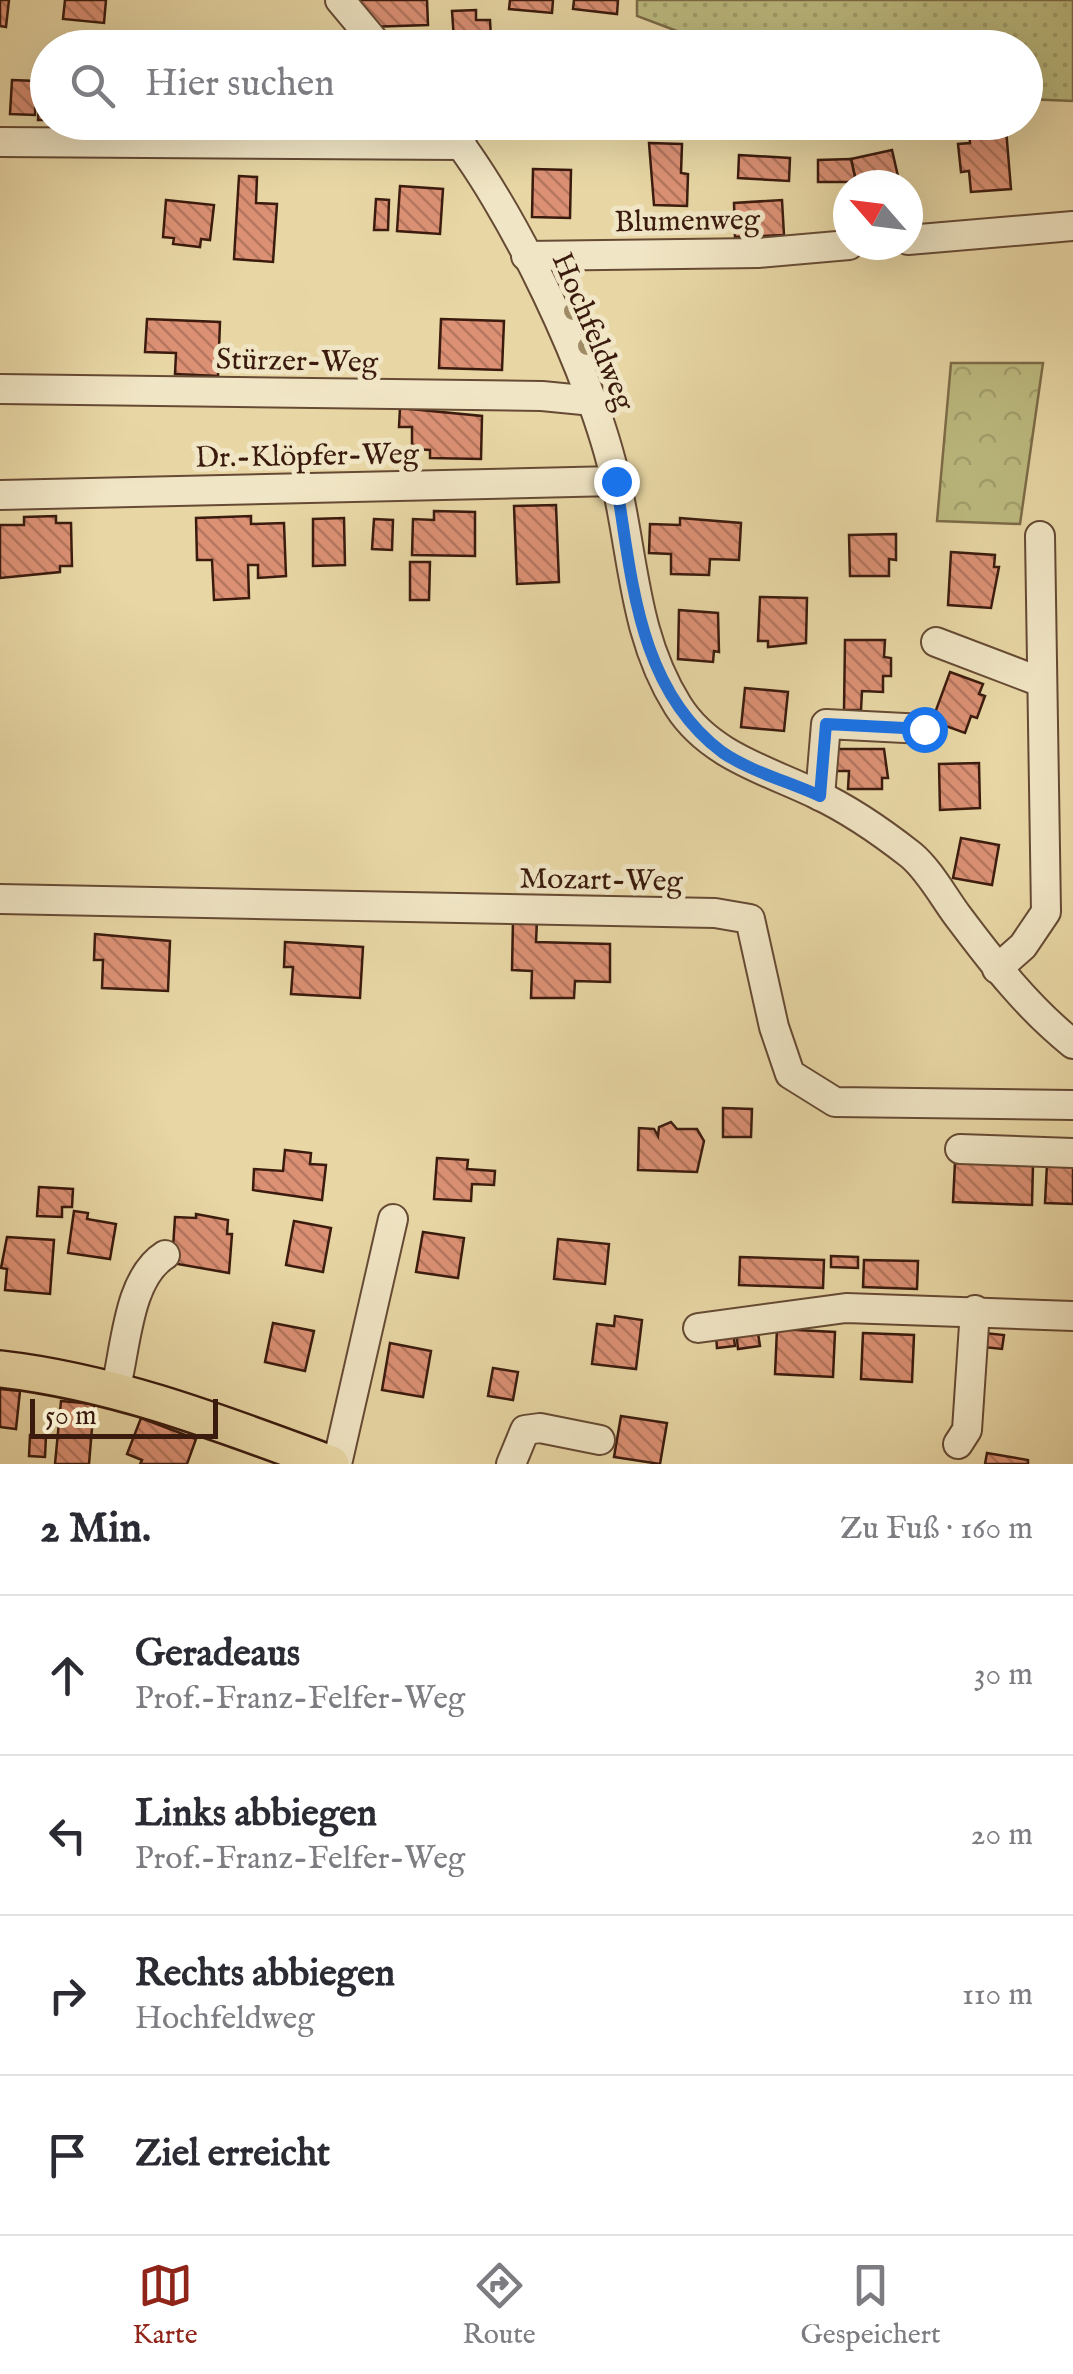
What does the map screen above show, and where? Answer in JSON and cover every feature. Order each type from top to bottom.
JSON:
[{"type":"main road","points":[[0,1369],[46,1374],[191,1412],[334,1464]]},
{"type":"street","points":[[340,0],[365,30]]},
{"type":"street","name":"Hochfeldweg","points":[[459,140],[526,256],[594,401],[616,481],[646,644],[679,709],[723,753],[820,796],[914,857],[997,969],[1038,1016],[1073,1044]]},
{"type":"street","points":[[0,142],[462,144]]},
{"type":"street","points":[[923,239],[1073,226]]},
{"type":"street","name":"Blumenweg","points":[[526,256],[758,253],[833,246]]},
{"type":"street","name":"Stürzer-Weg","points":[[0,389],[542,396],[594,401]]},
{"type":"street","name":"Dr.-Klöpfer-Weg","points":[[0,495],[616,481]]},
{"type":"street","points":[[997,969],[1022,946],[1046,912],[1040,536]]},
{"type":"street","points":[[936,642],[1040,682]]},
{"type":"street","points":[[820,796],[826,724],[924,729]]},
{"type":"street","name":"Mozart-Weg","points":[[0,900],[715,913],[750,919],[774,1027],[790,1074],[835,1102],[1073,1105]]},
{"type":"street","points":[[960,1149],[1073,1153]]},
{"type":"street","points":[[334,1464],[393,1219]]},
{"type":"street","points":[[115,1391],[138,1290],[152,1263],[165,1255]]},
{"type":"street","points":[[698,1328],[846,1308],[1073,1316]]},
{"type":"street","points":[[958,1444],[966,1430],[976,1310]]},
{"type":"street","points":[[510,1464],[525,1430],[540,1428],[600,1440]]},
{"type":"green space","points":[[637,0],[1073,0],[1073,101],[1043,100],[1043,30],[674,30],[637,16]]},
{"type":"green space","points":[[951,363],[1043,363],[1020,524],[937,521]]},
{"type":"building","points":[[0,0],[9,0],[6,27],[0,26]]},
{"type":"building","points":[[65,0],[106,0],[104,23],[63,19]]},
{"type":"building","points":[[345,0],[427,0],[428,25],[367,27]]},
{"type":"building","points":[[510,0],[553,0],[552,13],[509,9]]},
{"type":"building","points":[[574,0],[618,0],[617,14],[573,9]]},
{"type":"building","points":[[476,10],[476,20],[490,20],[491,30],[453,30],[452,11]]},
{"type":"building","points":[[12,80],[30,81],[30,115],[10,114]]},
{"type":"building","points":[[970,140],[1007,140],[1011,189],[971,192],[969,171],[961,172],[958,144]]},
{"type":"building","points":[[649,143],[682,144],[681,173],[688,174],[687,206],[654,205]]},
{"type":"building","points":[[892,150],[897,170],[854,170],[851,159]]},
{"type":"building","points":[[739,155],[790,158],[789,181],[738,178]]},
{"type":"building","points":[[851,159],[853,170],[833,170],[833,182],[818,182],[818,160]]},
{"type":"building","points":[[533,169],[571,170],[570,218],[532,217]]},
{"type":"building","points":[[239,176],[257,177],[256,203],[277,204],[273,262],[234,259]]},
{"type":"building","points":[[400,186],[443,189],[440,234],[397,231]]},
{"type":"building","points":[[376,199],[389,200],[388,230],[374,230]]},
{"type":"building","points":[[166,200],[214,205],[210,240],[201,239],[200,247],[173,244],[174,238],[163,237]]},
{"type":"building","points":[[782,200],[784,235],[735,237],[734,203]]},
{"type":"building","points":[[147,319],[220,322],[218,376],[175,374],[176,353],[145,352]]},
{"type":"building","points":[[441,319],[504,321],[502,370],[439,368]]},
{"type":"building","points":[[400,408],[482,416],[481,459],[430,458],[430,450],[412,449],[412,427],[399,427]]},
{"type":"building","points":[[556,505],[559,582],[517,584],[514,506]]},
{"type":"building","points":[[434,511],[475,512],[475,556],[412,555],[413,519],[434,520]]},
{"type":"building","points":[[56,516],[56,523],[71,523],[72,566],[60,566],[60,572],[0,578],[0,525],[24,525],[24,517]]},
{"type":"building","points":[[251,516],[251,524],[284,523],[286,576],[258,578],[258,565],[248,565],[249,598],[214,600],[212,560],[197,560],[196,518]]},
{"type":"building","points":[[344,518],[345,565],[313,566],[313,519]]},
{"type":"building","points":[[680,518],[741,523],[739,560],[710,559],[709,575],[671,574],[671,554],[649,553],[650,524],[680,525]]},
{"type":"building","points":[[374,519],[393,520],[392,550],[372,549]]},
{"type":"building","points":[[896,534],[896,560],[889,559],[889,576],[850,576],[849,535]]},
{"type":"building","points":[[951,552],[995,555],[994,567],[999,567],[991,608],[948,605]]},
{"type":"building","points":[[410,562],[430,562],[429,600],[410,600]]},
{"type":"building","points":[[760,597],[807,598],[806,643],[768,647],[768,641],[758,641]]},
{"type":"building","points":[[679,610],[718,613],[719,652],[714,651],[713,662],[678,659]]},
{"type":"building","points":[[845,640],[885,640],[884,657],[891,658],[891,676],[883,676],[883,692],[862,691],[861,710],[844,710]]},
{"type":"building","points":[[950,672],[983,684],[979,694],[985,696],[977,718],[971,716],[965,733],[932,721]]},
{"type":"building","points":[[745,688],[788,692],[784,731],[741,727]]},
{"type":"building","points":[[834,749],[884,749],[888,778],[882,778],[882,789],[848,789],[849,771],[834,771]]},
{"type":"building","points":[[979,763],[980,808],[940,810],[939,764]]},
{"type":"building","points":[[961,838],[999,845],[992,885],[953,878]]},
{"type":"building","points":[[513,920],[537,920],[536,942],[610,944],[610,982],[575,981],[574,998],[531,998],[532,971],[512,970]]},
{"type":"building","points":[[95,934],[170,941],[168,991],[102,988],[103,960],[94,960]]},
{"type":"building","points":[[285,942],[363,947],[360,998],[291,994],[293,967],[284,967]]},
{"type":"building","points":[[723,1108],[752,1109],[751,1137],[723,1137]]},
{"type":"building","points":[[671,1122],[677,1129],[697,1129],[704,1141],[697,1172],[638,1170],[639,1128],[654,1129],[658,1136],[659,1127]]},
{"type":"building","points":[[285,1150],[311,1153],[310,1164],[326,1165],[322,1200],[253,1190],[254,1169],[283,1171]]},
{"type":"building","points":[[437,1158],[468,1160],[467,1169],[495,1171],[494,1185],[472,1184],[471,1201],[434,1199]]},
{"type":"building","points":[[955,1162],[1033,1164],[1032,1205],[953,1202]]},
{"type":"building","points":[[1047,1164],[1073,1164],[1073,1204],[1045,1203]]},
{"type":"building","points":[[39,1187],[73,1189],[72,1207],[62,1207],[62,1217],[37,1216]]},
{"type":"building","points":[[74,1211],[88,1213],[87,1219],[116,1224],[110,1259],[68,1253]]},
{"type":"building","points":[[196,1214],[228,1220],[227,1234],[232,1234],[229,1273],[172,1263],[175,1217],[196,1218]]},
{"type":"building","points":[[294,1221],[331,1228],[323,1272],[286,1265]]},
{"type":"building","points":[[423,1232],[464,1238],[458,1278],[416,1272]]},
{"type":"building","points":[[7,1237],[54,1240],[50,1294],[5,1290],[7,1269],[1,1268]]},
{"type":"building","points":[[558,1239],[609,1244],[605,1284],[554,1279]]},
{"type":"building","points":[[831,1256],[858,1257],[858,1268],[831,1267]]},
{"type":"building","points":[[740,1257],[824,1260],[823,1288],[739,1285]]},
{"type":"building","points":[[864,1260],[918,1261],[917,1289],[863,1287]]},
{"type":"building","points":[[615,1316],[642,1320],[636,1369],[592,1364],[597,1324],[614,1326]]},
{"type":"building","points":[[273,1323],[314,1331],[305,1371],[265,1362]]},
{"type":"building","points":[[757,1327],[760,1346],[738,1349],[736,1330]]},
{"type":"building","points":[[777,1329],[835,1332],[833,1377],[775,1374]]},
{"type":"building","points":[[733,1332],[735,1346],[717,1348],[716,1335]]},
{"type":"building","points":[[863,1333],[914,1335],[912,1382],[861,1379]]},
{"type":"building","points":[[984,1333],[1004,1335],[1002,1349],[983,1347]]},
{"type":"building","points":[[390,1343],[431,1351],[423,1397],[382,1390]]},
{"type":"building","points":[[493,1368],[518,1372],[513,1400],[488,1396]]},
{"type":"building","points":[[0,1389],[20,1391],[16,1429],[0,1427]]},
{"type":"building","points":[[61,1401],[94,1404],[89,1464],[55,1464]]},
{"type":"building","points":[[621,1416],[667,1423],[660,1464],[614,1457]]},
{"type":"building","points":[[141,1418],[196,1439],[187,1464],[140,1464],[142,1460],[127,1454]]},
{"type":"building","points":[[30,1435],[46,1436],[45,1457],[29,1456]]},
{"type":"building","points":[[987,1453],[1028,1460],[1028,1464],[985,1464]]},
{"type":"route","points":[[616,481],[646,644],[679,709],[723,753],[820,796],[826,724],[924,729]]}]
